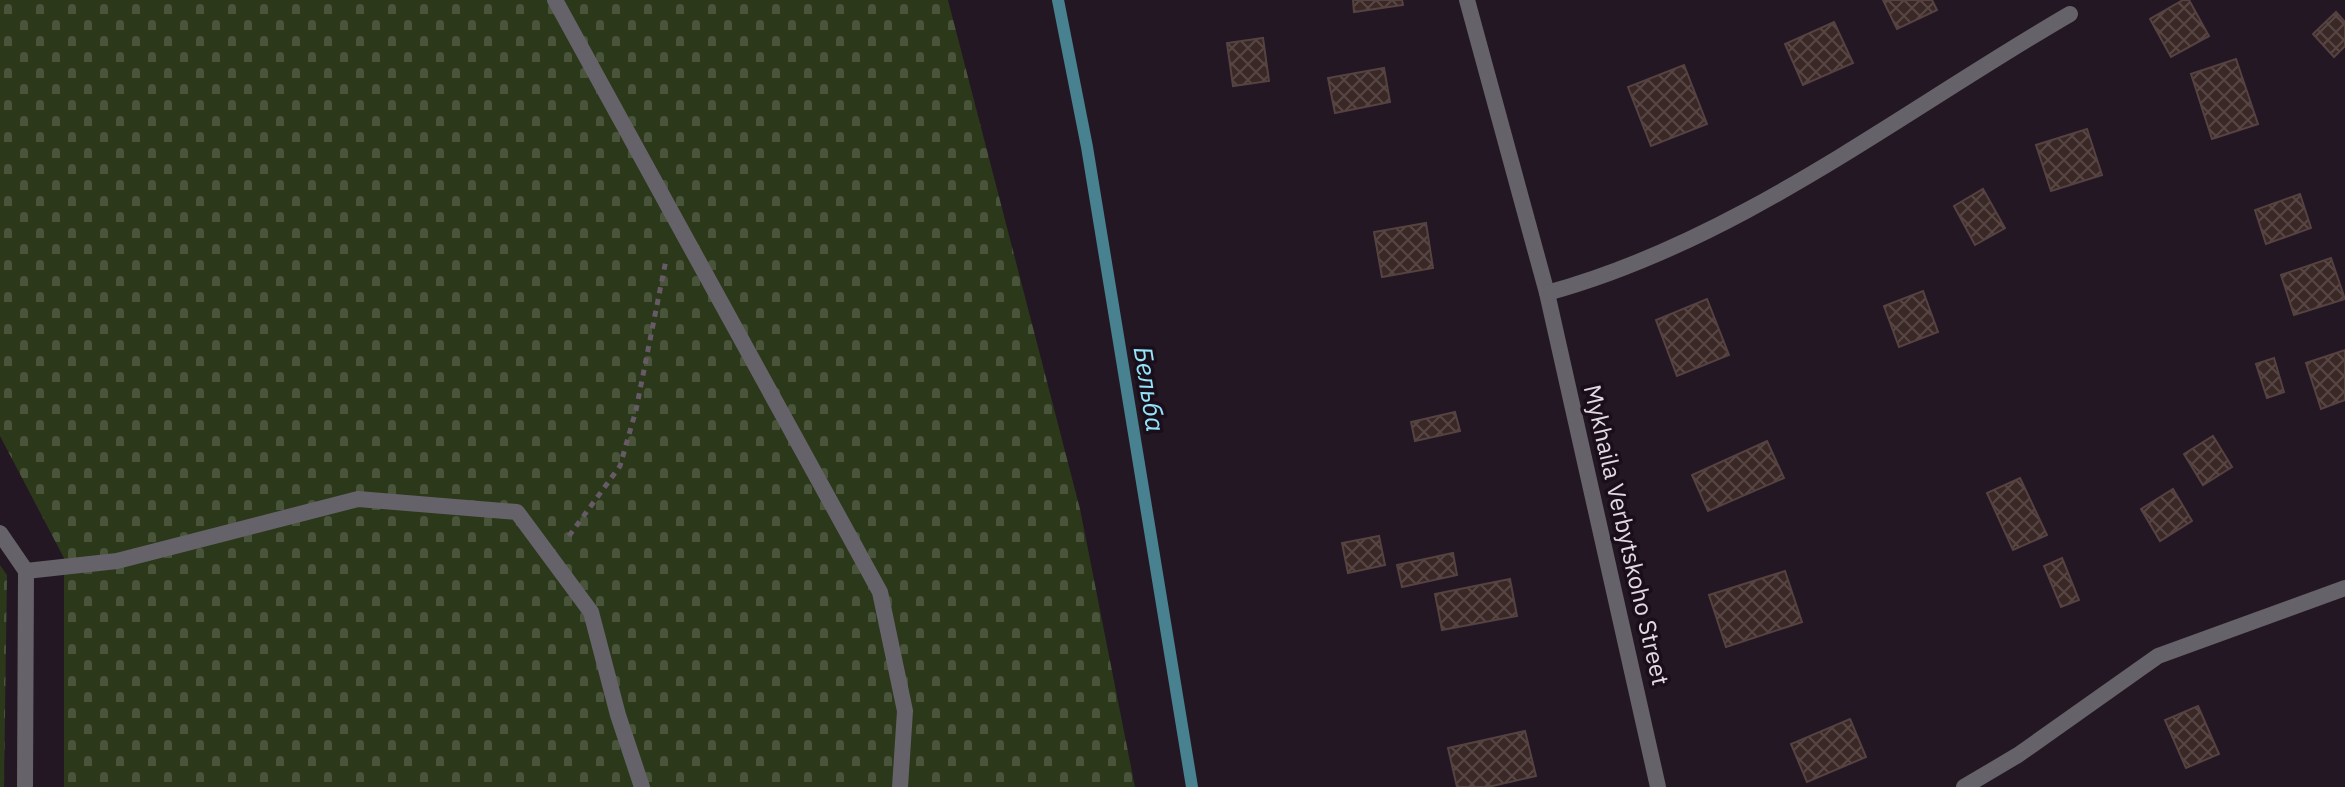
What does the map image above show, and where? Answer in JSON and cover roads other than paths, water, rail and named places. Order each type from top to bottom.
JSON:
[{"type":"street","points":[[555,0],[675,213],[880,592],[905,711],[900,787]]},
{"type":"street","name":"Mykhaila Verbytskoho Street","points":[[1467,0],[1547,293],[1658,787]]},
{"type":"street","points":[[1547,293],[1594,280],[1777,196],[2070,14]]},
{"type":"street","points":[[26,571],[117,561],[358,499],[517,512],[591,612],[618,715],[642,787]]},
{"type":"street","points":[[0,533],[26,571],[25,787]]},
{"type":"street","points":[[1964,787],[2018,755],[2158,656],[2345,588]]},
{"type":"waterway","name":"Бельба","points":[[1058,0],[1087,147],[1192,787]]}]
